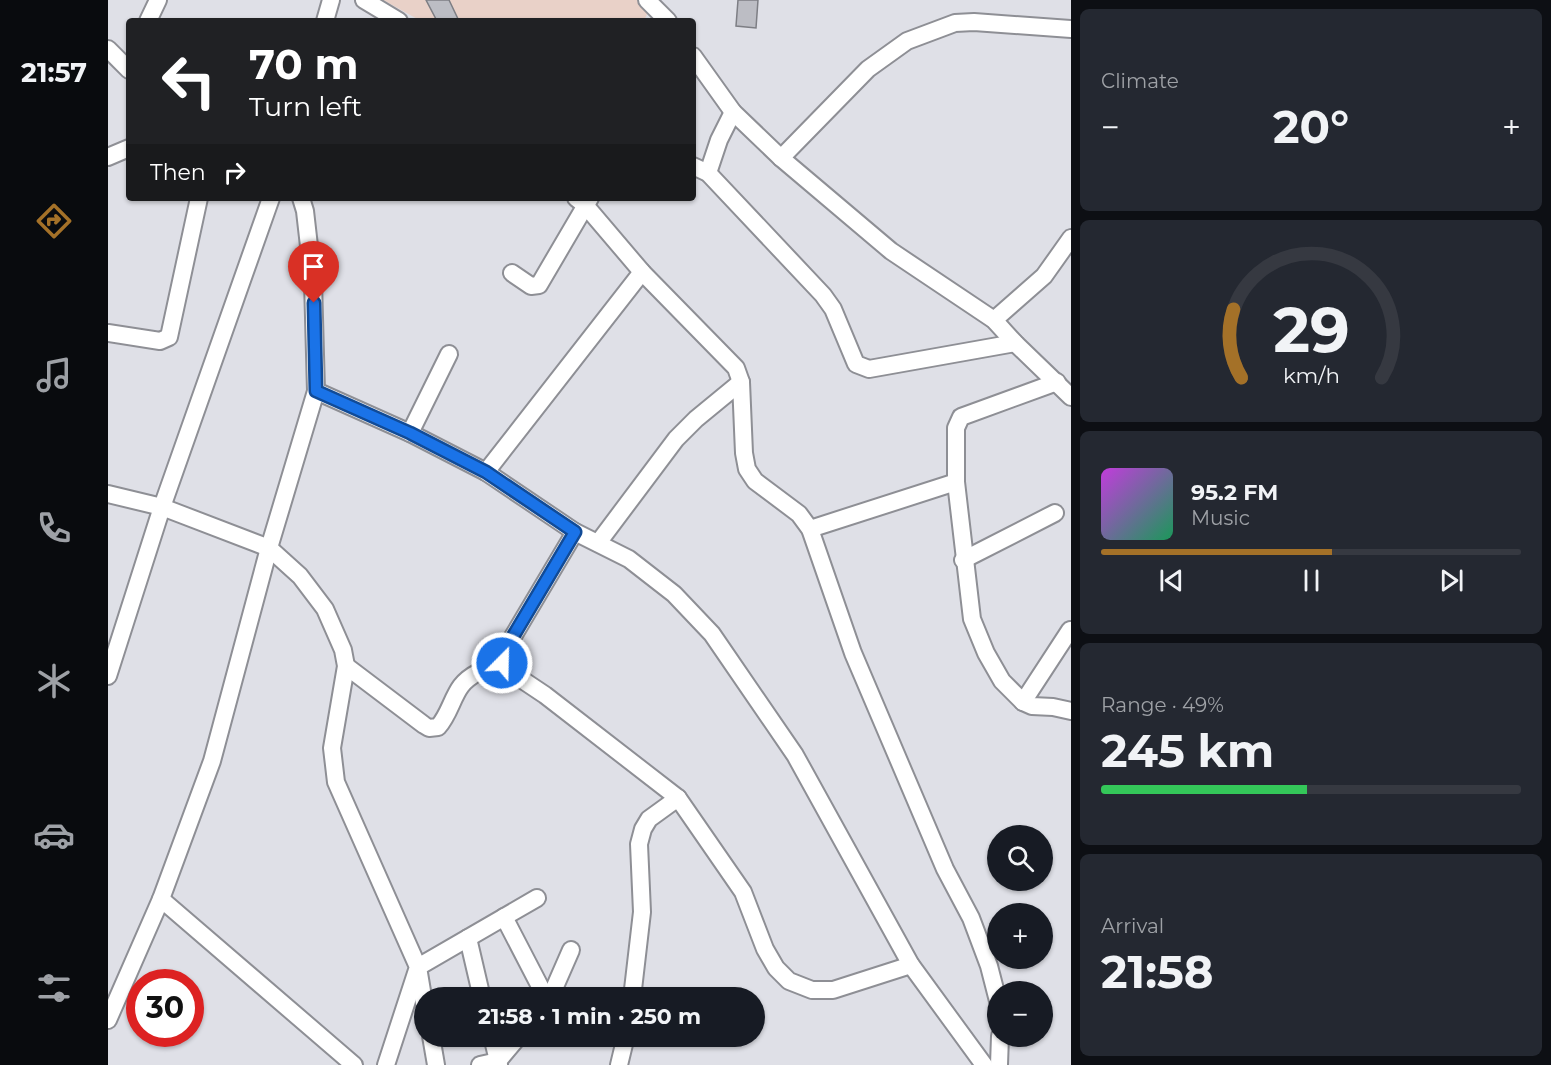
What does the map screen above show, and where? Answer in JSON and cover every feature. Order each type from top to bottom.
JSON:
[{"type":"street","points":[[149,18],[158,0]]},
{"type":"street","points":[[326,18],[331,0]]},
{"type":"street","points":[[364,0],[394,18]]},
{"type":"street","points":[[647,0],[664,18]]},
{"type":"street","points":[[781,158],[868,69],[907,41],[955,23],[974,22],[1071,29]]},
{"type":"street","points":[[108,49],[126,63]]},
{"type":"street","points":[[696,60],[733,112],[781,158],[891,251],[994,320],[1071,397]]},
{"type":"street","points":[[733,112],[701,170],[823,295],[833,309],[856,364],[869,369],[1015,343]]},
{"type":"street","points":[[108,157],[126,149]]},
{"type":"street","points":[[108,333],[160,341],[169,337],[198,201]]},
{"type":"street","points":[[108,676],[162,507],[270,201]]},
{"type":"street","points":[[108,1020],[161,899],[212,761],[269,548],[316,391],[313,281],[302,201]]},
{"type":"street","points":[[512,273],[531,286],[538,285],[583,201]]},
{"type":"street","points":[[585,201],[642,272],[736,368],[741,382],[744,453],[747,469],[755,481],[799,514],[810,529],[853,653],[945,869],[971,918],[993,981]]},
{"type":"street","points":[[994,320],[1044,276],[1071,238]]},
{"type":"street","points":[[486,472],[642,272]]},
{"type":"street","points":[[410,433],[449,354]]},
{"type":"street","points":[[598,543],[676,439],[696,419],[741,382]]},
{"type":"street","points":[[1057,382],[960,417],[956,428],[956,482],[963,560],[972,619],[986,653],[1002,681],[1023,702],[1032,706],[1071,711]]},
{"type":"street","points":[[316,391],[410,433],[486,472],[575,532],[629,559],[674,594],[712,634],[795,755],[911,965],[984,1065]]},
{"type":"street","points":[[810,529],[956,482]]},
{"type":"street","points":[[108,494],[162,507],[269,548],[300,576],[325,609],[343,650],[346,666],[332,748],[336,782],[418,967],[421,987]]},
{"type":"street","points":[[963,560],[1055,513]]},
{"type":"street","points":[[575,532],[502,655],[502,663],[506,669],[545,695],[678,798],[743,892],[765,949],[776,968],[789,981],[812,990],[833,990],[911,965]]},
{"type":"street","points":[[1023,702],[1070,630]]},
{"type":"street","points":[[346,666],[424,725],[434,728],[443,721],[460,687],[468,679],[502,663]]},
{"type":"street","points":[[633,987],[642,912],[639,844],[643,829],[649,819],[678,798]]},
{"type":"street","points":[[386,1065],[418,967],[537,898]]},
{"type":"street","points":[[161,899],[354,1065]]},
{"type":"street","points":[[504,917],[542,987]]},
{"type":"street","points":[[468,938],[479,987]]},
{"type":"street","points":[[553,987],[571,950]]},
{"type":"street","points":[[433,1047],[436,1065]]},
{"type":"street","points":[[495,1047],[499,1063]]},
{"type":"street","points":[[480,1065],[499,1063],[511,1047]]},
{"type":"street","points":[[619,1065],[623,1047]]},
{"type":"street","points":[[999,1065],[1000,1047]]},
{"type":"shaded area","points":[[383,0],[649,0],[652,3],[645,18],[416,18]]},
{"type":"building","points":[[426,0],[449,0],[458,18],[435,18]]},
{"type":"building","points":[[738,0],[758,0],[756,28],[736,26]]},
{"type":"route","points":[[314,303],[316,391],[410,433],[486,472],[575,532],[502,655],[502,663]]}]
